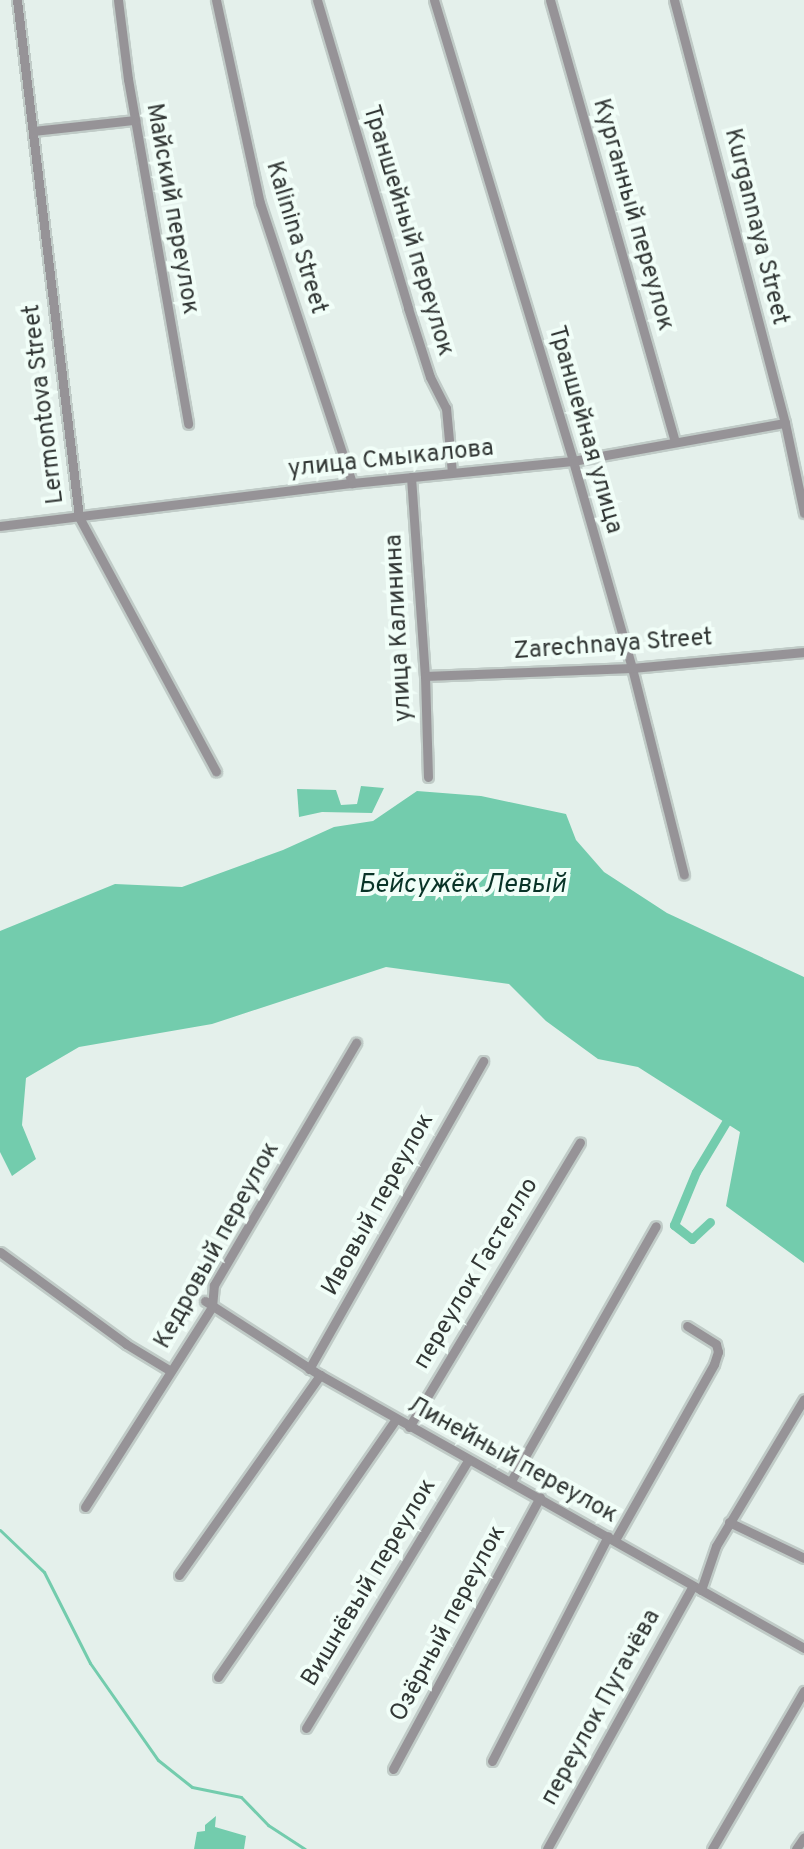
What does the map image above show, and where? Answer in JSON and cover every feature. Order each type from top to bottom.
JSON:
[{"type":"street","name":"Lermontova Street","points":[[17,0],[79,517],[216,771]]},
{"type":"street","name":"Майский переулок","points":[[118,0],[135,120],[188,424]]},
{"type":"street","name":"Kalinina Street","points":[[216,0],[260,203],[352,483]]},
{"type":"street","name":"Траншейный переулок","points":[[317,0],[408,308],[430,377],[446,408],[452,473]]},
{"type":"street","name":"Траншейная улица","points":[[434,0],[573,461],[632,668],[684,875]]},
{"type":"street","name":"Курганный переулок","points":[[550,0],[675,442]]},
{"type":"street","name":"Kurgannaya Street","points":[[674,0],[785,423],[804,513]]},
{"type":"street","points":[[33,131],[135,120]]},
{"type":"street","name":"улица Смыкалова","points":[[0,526],[352,483],[573,461],[785,423]]},
{"type":"street","name":"улица Калинина","points":[[411,477],[425,676],[428,777]]},
{"type":"street","name":"Zarechnaya Street","points":[[425,676],[632,668],[804,652]]},
{"type":"street","name":"Кедровый переулок","points":[[85,1507],[171,1371],[208,1304],[214,1285],[356,1043]]},
{"type":"street","name":"Ивовый переулок","points":[[309,1369],[483,1061]]},
{"type":"street","name":"переулок Гастелло","points":[[409,1427],[580,1142]]},
{"type":"street","points":[[511,1481],[656,1226]]},
{"type":"street","points":[[0,1252],[103,1328],[171,1371]]},
{"type":"street","name":"Линейный переулок","points":[[208,1304],[309,1369],[409,1427],[540,1497],[804,1648]]},
{"type":"street","points":[[492,1761],[611,1538],[714,1364],[716,1344],[687,1326]]},
{"type":"street","points":[[179,1575],[320,1375]]},
{"type":"street","name":"переулок Пугачёва","points":[[547,1849],[697,1588],[729,1522],[804,1399]]},
{"type":"street","points":[[218,1677],[396,1419]]},
{"type":"street","name":"Вишнёвый переулок","points":[[306,1728],[468,1460]]},
{"type":"street","name":"Озёрный переулок","points":[[393,1769],[540,1497]]},
{"type":"street","points":[[729,1522],[804,1558]]},
{"type":"street","points":[[712,1849],[804,1691]]},
{"type":"street","points":[[796,1849],[804,1837]]},
{"type":"water","points":[[361,786],[384,788],[372,813],[322,812],[299,817],[297,789],[336,790],[341,805],[357,804]]},
{"type":"water","name":"Бейсужёк Левый","points":[[417,791],[481,796],[566,814],[576,840],[604,872],[667,913],[804,977],[804,1263],[726,1206],[740,1132],[638,1067],[598,1059],[546,1021],[509,984],[386,967],[212,1024],[79,1047],[26,1078],[22,1125],[36,1159],[12,1176],[0,1152],[0,931],[115,884],[182,887],[283,850],[334,827],[373,821]]},
{"type":"water","points":[[216,1816],[215,1827],[246,1836],[244,1849],[194,1849],[197,1832],[205,1831],[205,1825]]},
{"type":"waterway","points":[[710,1222],[692,1239],[674,1225],[696,1172],[726,1122]]},
{"type":"waterway","points":[[0,1530],[44,1572],[90,1663],[158,1760],[192,1787],[241,1797],[268,1825],[305,1849]]}]
